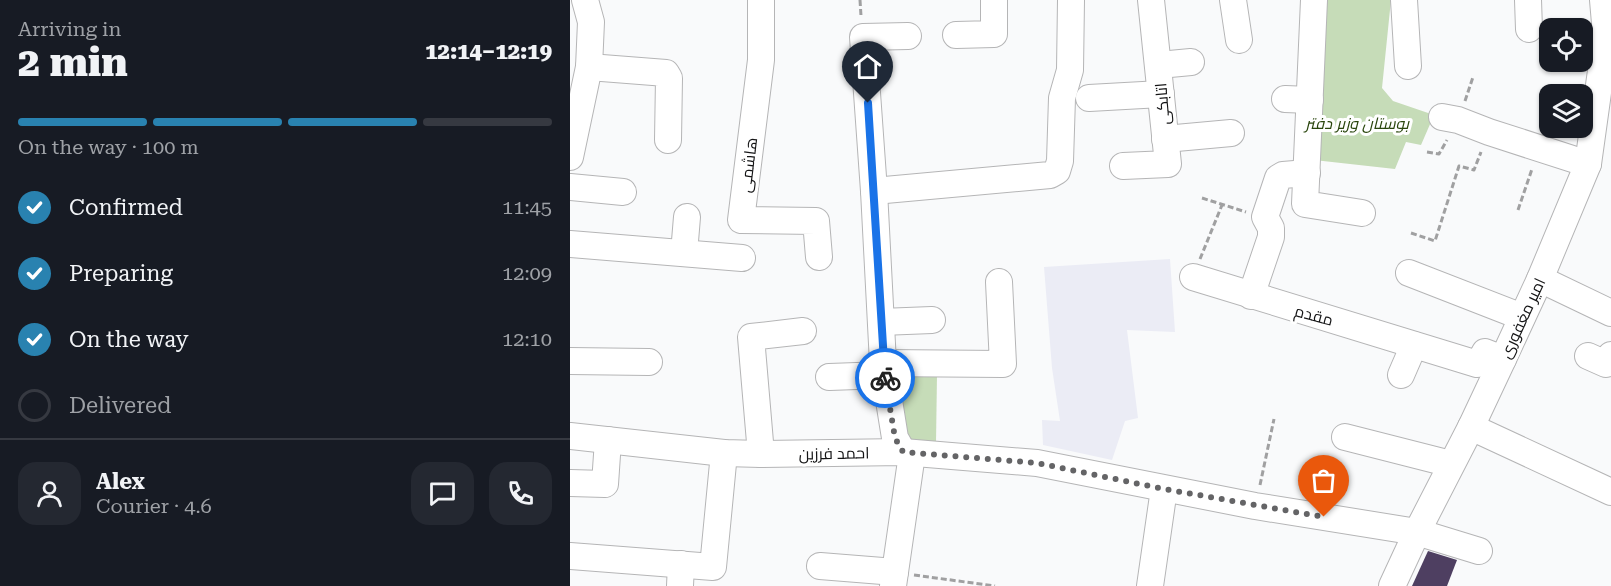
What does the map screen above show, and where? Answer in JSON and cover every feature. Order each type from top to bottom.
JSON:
[{"type":"street","name":"هاشمی","points":[[761,0],[761,60],[741,220],[816,221],[819,257]]},
{"type":"street","points":[[956,35],[994,34],[994,0]]},
{"type":"street","points":[[874,191],[1050,175],[1057,171],[1060,161],[1062,98],[1070,70],[1071,0]]},
{"type":"street","name":"اتابکی","points":[[1124,166],[1168,164],[1151,0]]},
{"type":"street","points":[[1233,0],[1239,40]]},
{"type":"street","points":[[1314,0],[1305,204],[1362,213]]},
{"type":"street","points":[[1404,0],[1408,66]]},
{"type":"street","points":[[1528,0],[1529,29]]},
{"type":"street","name":"امیر مغفوری","points":[[1392,586],[1503,359],[1540,279],[1588,164],[1608,35],[1603,0]]},
{"type":"street","points":[[570,157],[589,67],[591,22],[581,7]]},
{"type":"street","points":[[820,566],[894,579],[907,453],[895,438],[884,369],[874,191],[862,38],[909,36]]},
{"type":"street","points":[[1159,65],[1191,62]]},
{"type":"street","points":[[589,67],[666,73],[669,78],[668,140]]},
{"type":"street","points":[[1089,98],[1161,94]]},
{"type":"street","points":[[1285,99],[1310,100]]},
{"type":"street","points":[[1442,117],[1458,120],[1538,149],[1588,164]]},
{"type":"street","points":[[1165,139],[1232,133]]},
{"type":"street","points":[[1251,296],[1271,237],[1267,219],[1278,178],[1283,175],[1307,173]]},
{"type":"street","points":[[570,188],[623,192]]},
{"type":"street","points":[[684,253],[687,217]]},
{"type":"street","points":[[570,244],[742,258]]},
{"type":"street","points":[[1409,273],[1522,317]]},
{"type":"street","name":"مقدم","points":[[1193,277],[1476,364],[1485,352],[1503,359]]},
{"type":"street","points":[[1540,279],[1611,313]]},
{"type":"street","points":[[829,377],[884,369],[1003,364],[999,282]]},
{"type":"street","points":[[881,322],[932,320]]},
{"type":"street","points":[[761,454],[750,337],[803,331]]},
{"type":"street","points":[[1401,375],[1414,345]]},
{"type":"street","points":[[570,361],[649,362]]},
{"type":"street","points":[[1471,426],[1611,492]]},
{"type":"street","name":"احمد فرزین","points":[[570,436],[724,453],[907,453],[1037,463],[1255,506],[1417,532],[1479,551]]},
{"type":"street","points":[[1345,437],[1452,464]]},
{"type":"street","points":[[570,483],[605,484],[608,440]]},
{"type":"street","points":[[570,556],[681,575],[713,567],[724,453]]},
{"type":"street","points":[[1152,586],[1164,489]]},
{"type":"path","points":[[1411,233],[1435,242],[1460,166],[1474,170],[1490,132]]},
{"type":"path","points":[[1518,210],[1538,149]]},
{"type":"path","points":[[1193,277],[1222,205],[1202,198]]},
{"type":"path","points":[[1255,506],[1274,419]]},
{"type":"path","points":[[894,579],[995,586]]},
{"type":"shaded area","points":[[1170,259],[1175,332],[1127,330],[1138,418],[1125,421],[1112,460],[1043,445],[1042,420],[1060,421],[1052,368],[1044,267]]},
{"type":"green space","name":"بوستان وزیر دفتر","points":[[1323,0],[1391,0],[1382,88],[1393,101],[1434,115],[1421,145],[1406,142],[1395,169],[1314,160]]},
{"type":"green space","points":[[896,375],[937,375],[936,443],[907,444]]},
{"type":"building","points":[[1428,551],[1457,560],[1447,586],[1412,586]]},
{"type":"way so far","points":[[885,378],[895,438],[903,452],[1037,463],[1164,489],[1324,517]]},
{"type":"route","points":[[868,103],[885,378]]}]
